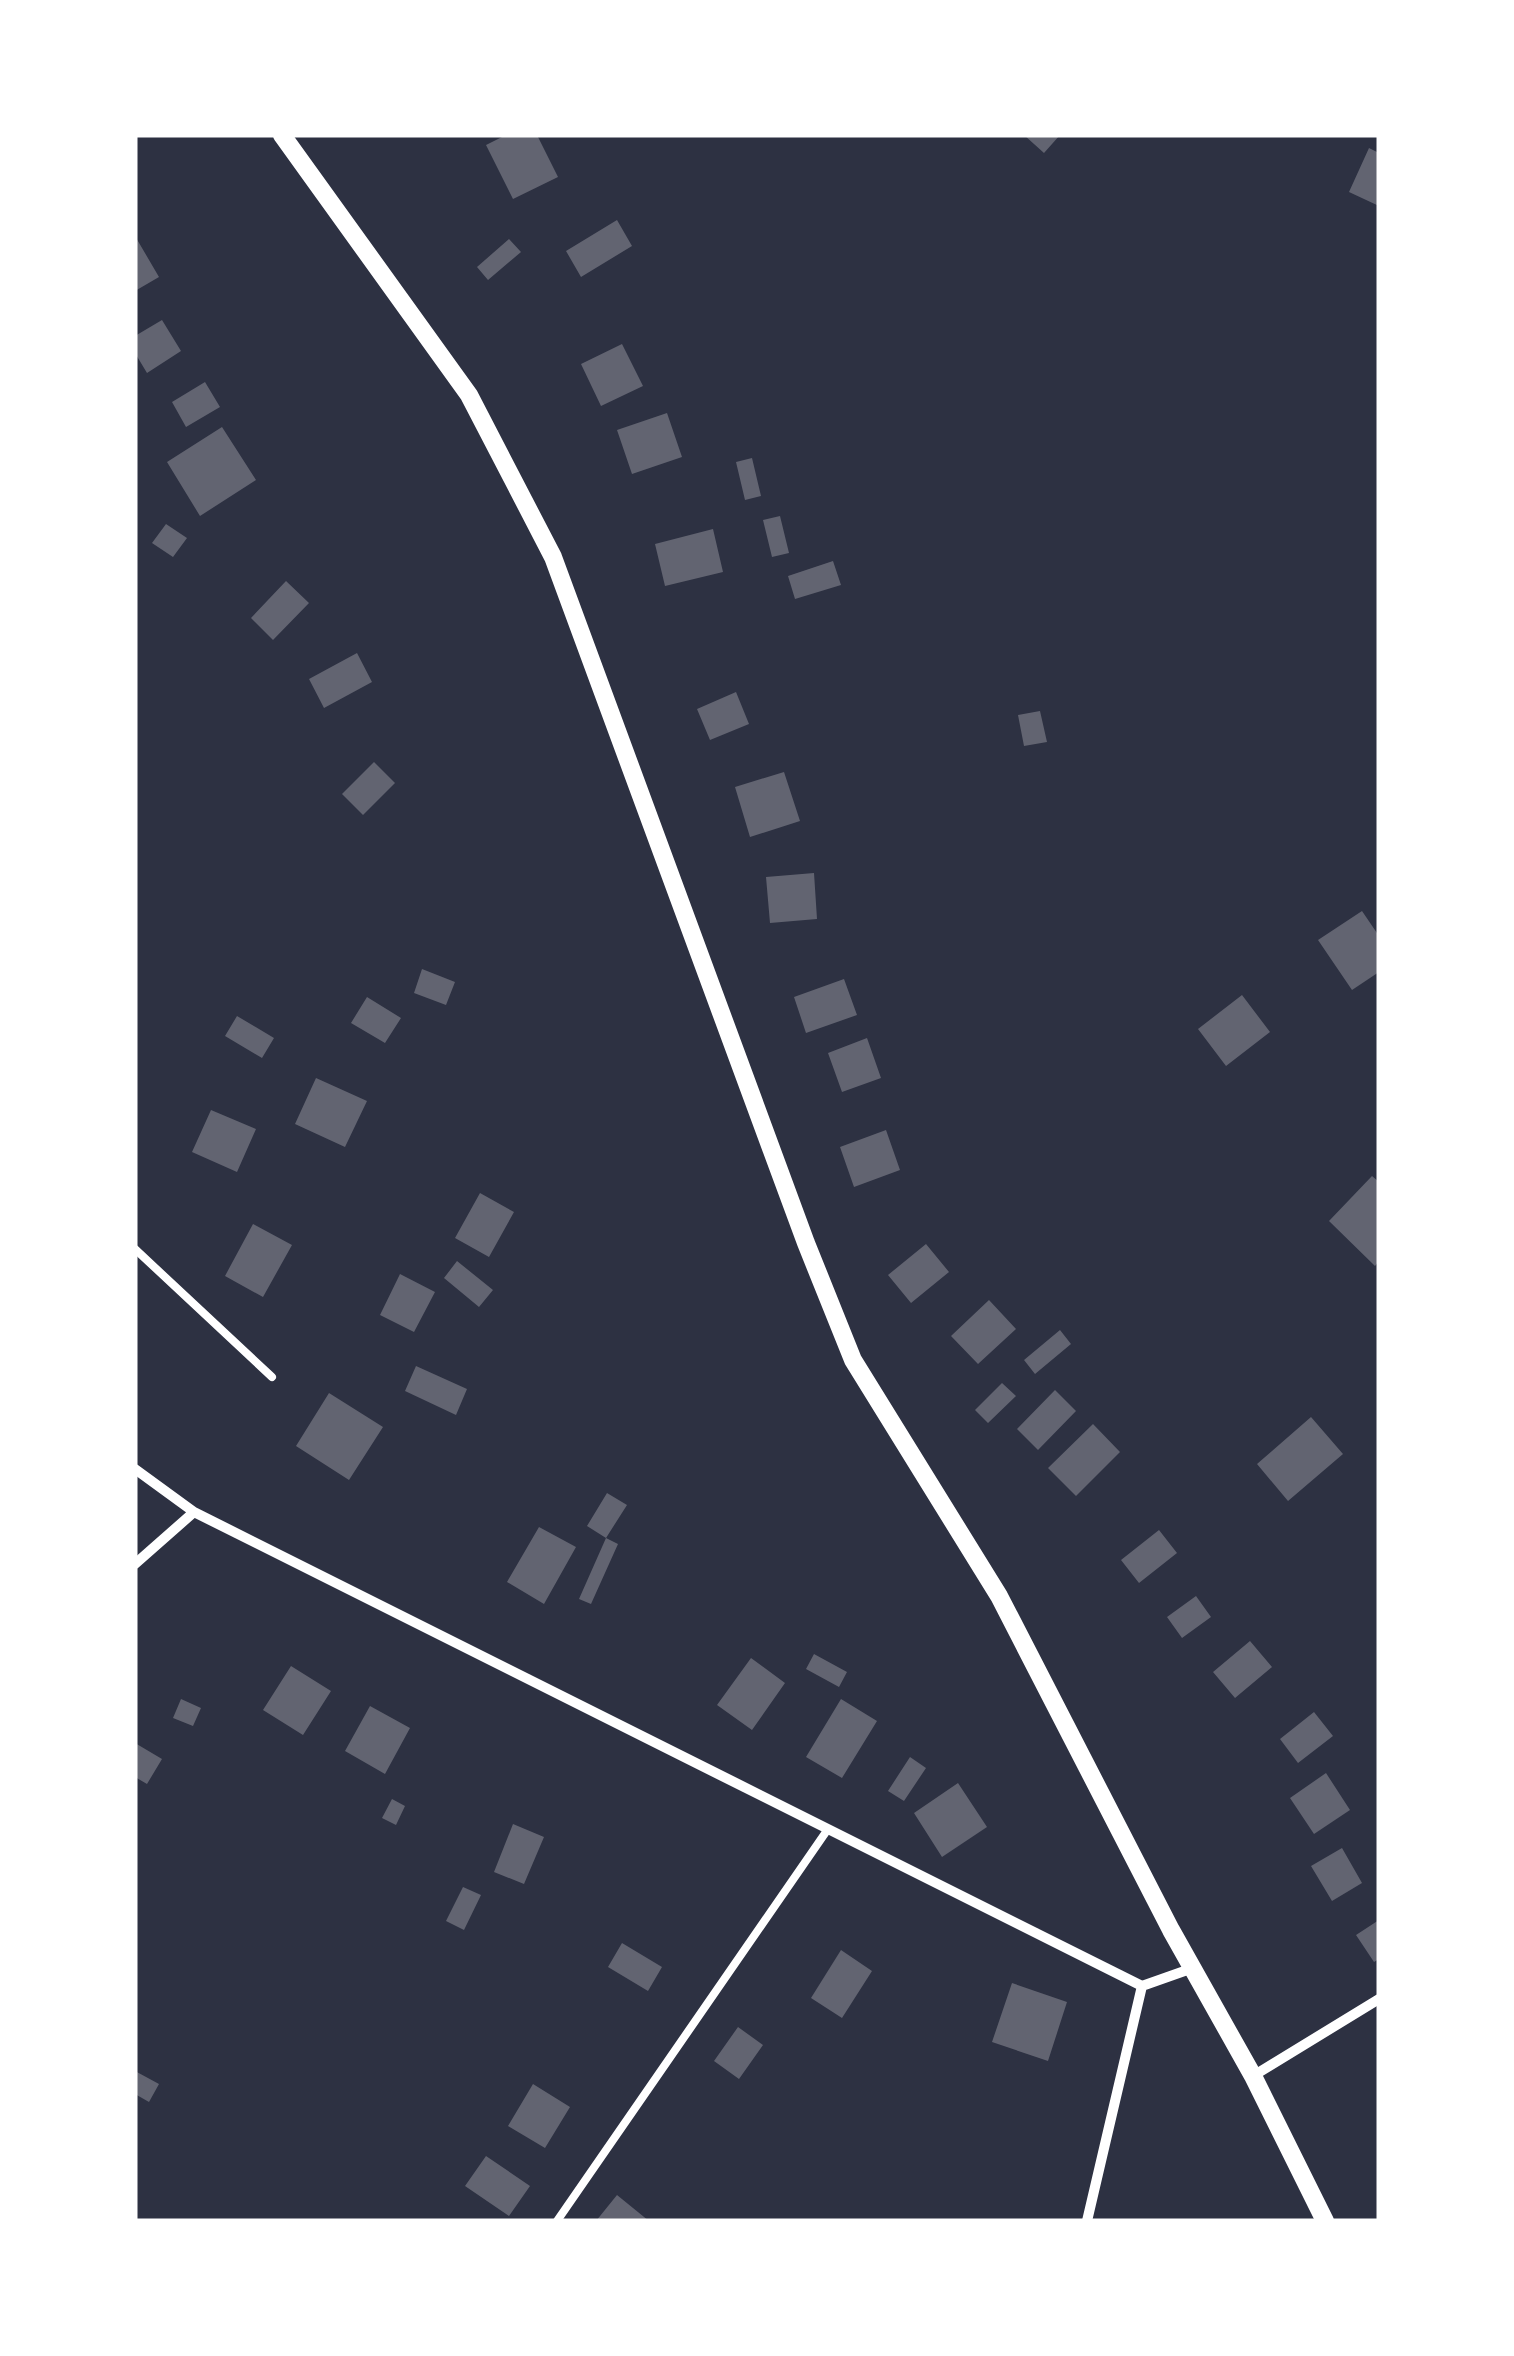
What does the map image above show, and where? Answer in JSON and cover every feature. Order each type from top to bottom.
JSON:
[{"type":"street","points":[[282,135],[469,396],[552,556],[806,1243],[854,1360],[999,1596],[1253,2076],[1325,2221]]},
{"type":"street","points":[[135,1469],[194,1512],[1142,1986],[1194,1968]]},
{"type":"street","points":[[135,1564],[194,1512]]},
{"type":"street","points":[[1087,2221],[1142,1986]]},
{"type":"street","points":[[1253,2076],[1379,1999]]},
{"type":"lane","points":[[135,1249],[272,1378]]},
{"type":"lane","points":[[557,2221],[828,1829]]},
{"type":"building","points":[[506,135],[537,135],[558,177],[513,199],[486,145]]},
{"type":"building","points":[[1024,135],[1060,135],[1044,153]]},
{"type":"building","points":[[1369,148],[1379,153],[1379,206],[1349,192]]},
{"type":"building","points":[[617,220],[632,246],[581,277],[566,251]]},
{"type":"building","points":[[135,236],[159,277],[135,291]]},
{"type":"building","points":[[509,239],[521,252],[488,280],[477,267]]},
{"type":"building","points":[[162,320],[181,351],[147,373],[135,353],[135,336]]},
{"type":"building","points":[[622,344],[643,386],[601,406],[581,364]]},
{"type":"building","points":[[205,382],[220,407],[186,427],[172,402]]},
{"type":"building","points":[[667,413],[682,457],[632,474],[617,430]]},
{"type":"building","points":[[222,427],[256,480],[200,516],[167,462]]},
{"type":"building","points":[[752,458],[761,496],[745,500],[736,462]]},
{"type":"building","points":[[780,516],[789,553],[772,557],[763,520]]},
{"type":"building","points":[[166,524],[187,538],[173,557],[152,543]]},
{"type":"building","points":[[713,529],[723,572],[665,586],[655,544]]},
{"type":"building","points":[[833,561],[841,585],[795,599],[788,576]]},
{"type":"building","points":[[286,581],[309,603],[273,640],[251,618]]},
{"type":"building","points":[[357,653],[372,682],[324,708],[309,679]]},
{"type":"building","points":[[736,692],[749,724],[710,740],[697,709]]},
{"type":"building","points":[[1040,711],[1047,742],[1024,746],[1018,715]]},
{"type":"building","points":[[374,762],[395,783],[363,815],[342,794]]},
{"type":"building","points":[[784,772],[800,821],[750,837],[735,787]]},
{"type":"building","points":[[814,873],[817,919],[770,923],[766,877]]},
{"type":"building","points":[[1362,911],[1379,936],[1379,972],[1352,990],[1318,940]]},
{"type":"building","points":[[422,969],[455,982],[446,1005],[414,993]]},
{"type":"building","points":[[844,979],[857,1015],[806,1033],[794,997]]},
{"type":"building","points":[[1242,995],[1270,1032],[1226,1066],[1198,1029]]},
{"type":"building","points":[[367,997],[401,1018],[385,1043],[351,1023]]},
{"type":"building","points":[[237,1016],[274,1038],[262,1058],[225,1036]]},
{"type":"building","points":[[867,1038],[881,1078],[842,1092],[828,1053]]},
{"type":"building","points":[[316,1078],[367,1101],[345,1147],[295,1124]]},
{"type":"building","points":[[211,1110],[256,1129],[237,1172],[192,1152]]},
{"type":"building","points":[[886,1130],[900,1170],[854,1187],[840,1147]]},
{"type":"building","points":[[1372,1176],[1379,1182],[1379,1261],[1375,1266],[1329,1221]]},
{"type":"building","points":[[480,1193],[514,1212],[489,1257],[455,1238]]},
{"type":"building","points":[[253,1224],[292,1245],[263,1297],[225,1276]]},
{"type":"building","points":[[926,1244],[949,1272],[911,1303],[888,1275]]},
{"type":"building","points":[[457,1261],[493,1290],[479,1307],[444,1278]]},
{"type":"building","points":[[400,1274],[435,1292],[414,1332],[380,1315]]},
{"type":"building","points":[[989,1300],[1016,1329],[978,1364],[951,1336]]},
{"type":"building","points":[[1060,1330],[1071,1344],[1035,1374],[1024,1360]]},
{"type":"building","points":[[416,1366],[467,1389],[456,1415],[405,1391]]},
{"type":"building","points":[[1002,1383],[1016,1396],[988,1423],[975,1410]]},
{"type":"building","points":[[1055,1390],[1076,1411],[1038,1450],[1017,1429]]},
{"type":"building","points":[[329,1393],[383,1427],[349,1480],[296,1446]]},
{"type":"building","points":[[1311,1417],[1343,1454],[1288,1501],[1257,1464]]},
{"type":"building","points":[[1093,1424],[1120,1452],[1076,1496],[1048,1468]]},
{"type":"building","points":[[607,1493],[627,1505],[606,1538],[587,1526]]},
{"type":"building","points":[[539,1527],[576,1547],[544,1604],[507,1582]]},
{"type":"building","points":[[1159,1530],[1177,1553],[1139,1583],[1121,1560]]},
{"type":"building","points":[[606,1538],[618,1544],[591,1604],[579,1599]]},
{"type":"building","points":[[1196,1596],[1211,1617],[1182,1638],[1167,1617]]},
{"type":"building","points":[[1250,1641],[1272,1667],[1235,1698],[1213,1672]]},
{"type":"building","points":[[814,1654],[847,1672],[839,1687],[806,1669]]},
{"type":"building","points":[[751,1658],[785,1683],[752,1730],[717,1705]]},
{"type":"building","points":[[291,1666],[331,1691],[303,1735],[263,1710]]},
{"type":"building","points":[[181,1699],[201,1708],[193,1726],[173,1718]]},
{"type":"building","points":[[841,1699],[877,1721],[842,1778],[806,1757]]},
{"type":"building","points":[[370,1706],[410,1728],[385,1774],[345,1751]]},
{"type":"building","points":[[1314,1712],[1333,1736],[1298,1763],[1280,1739]]},
{"type":"building","points":[[135,1743],[162,1759],[147,1784],[135,1777]]},
{"type":"building","points":[[910,1757],[926,1768],[904,1801],[888,1791]]},
{"type":"building","points":[[1326,1773],[1350,1810],[1314,1834],[1290,1798]]},
{"type":"building","points":[[958,1783],[987,1827],[942,1857],[914,1813]]},
{"type":"building","points":[[392,1799],[405,1806],[396,1825],[382,1818]]},
{"type":"building","points":[[513,1824],[544,1837],[524,1884],[494,1872]]},
{"type":"building","points":[[1342,1848],[1362,1883],[1332,1901],[1311,1866]]},
{"type":"building","points":[[463,1887],[481,1895],[464,1930],[446,1921]]},
{"type":"building","points":[[1379,1920],[1379,1959],[1374,1962],[1356,1935]]},
{"type":"building","points":[[622,1943],[662,1967],[648,1991],[608,1967]]},
{"type":"building","points":[[841,1950],[872,1971],[842,2018],[811,1998]]},
{"type":"building","points":[[1012,1983],[1067,2002],[1048,2061],[992,2042]]},
{"type":"building","points":[[738,2027],[763,2045],[739,2079],[714,2061]]},
{"type":"building","points":[[135,2071],[159,2084],[149,2102],[135,2094]]},
{"type":"building","points":[[533,2084],[570,2107],[545,2148],[508,2126]]},
{"type":"building","points":[[486,2156],[530,2186],[509,2216],[465,2186]]},
{"type":"building","points":[[617,2195],[649,2221],[596,2221]]}]
